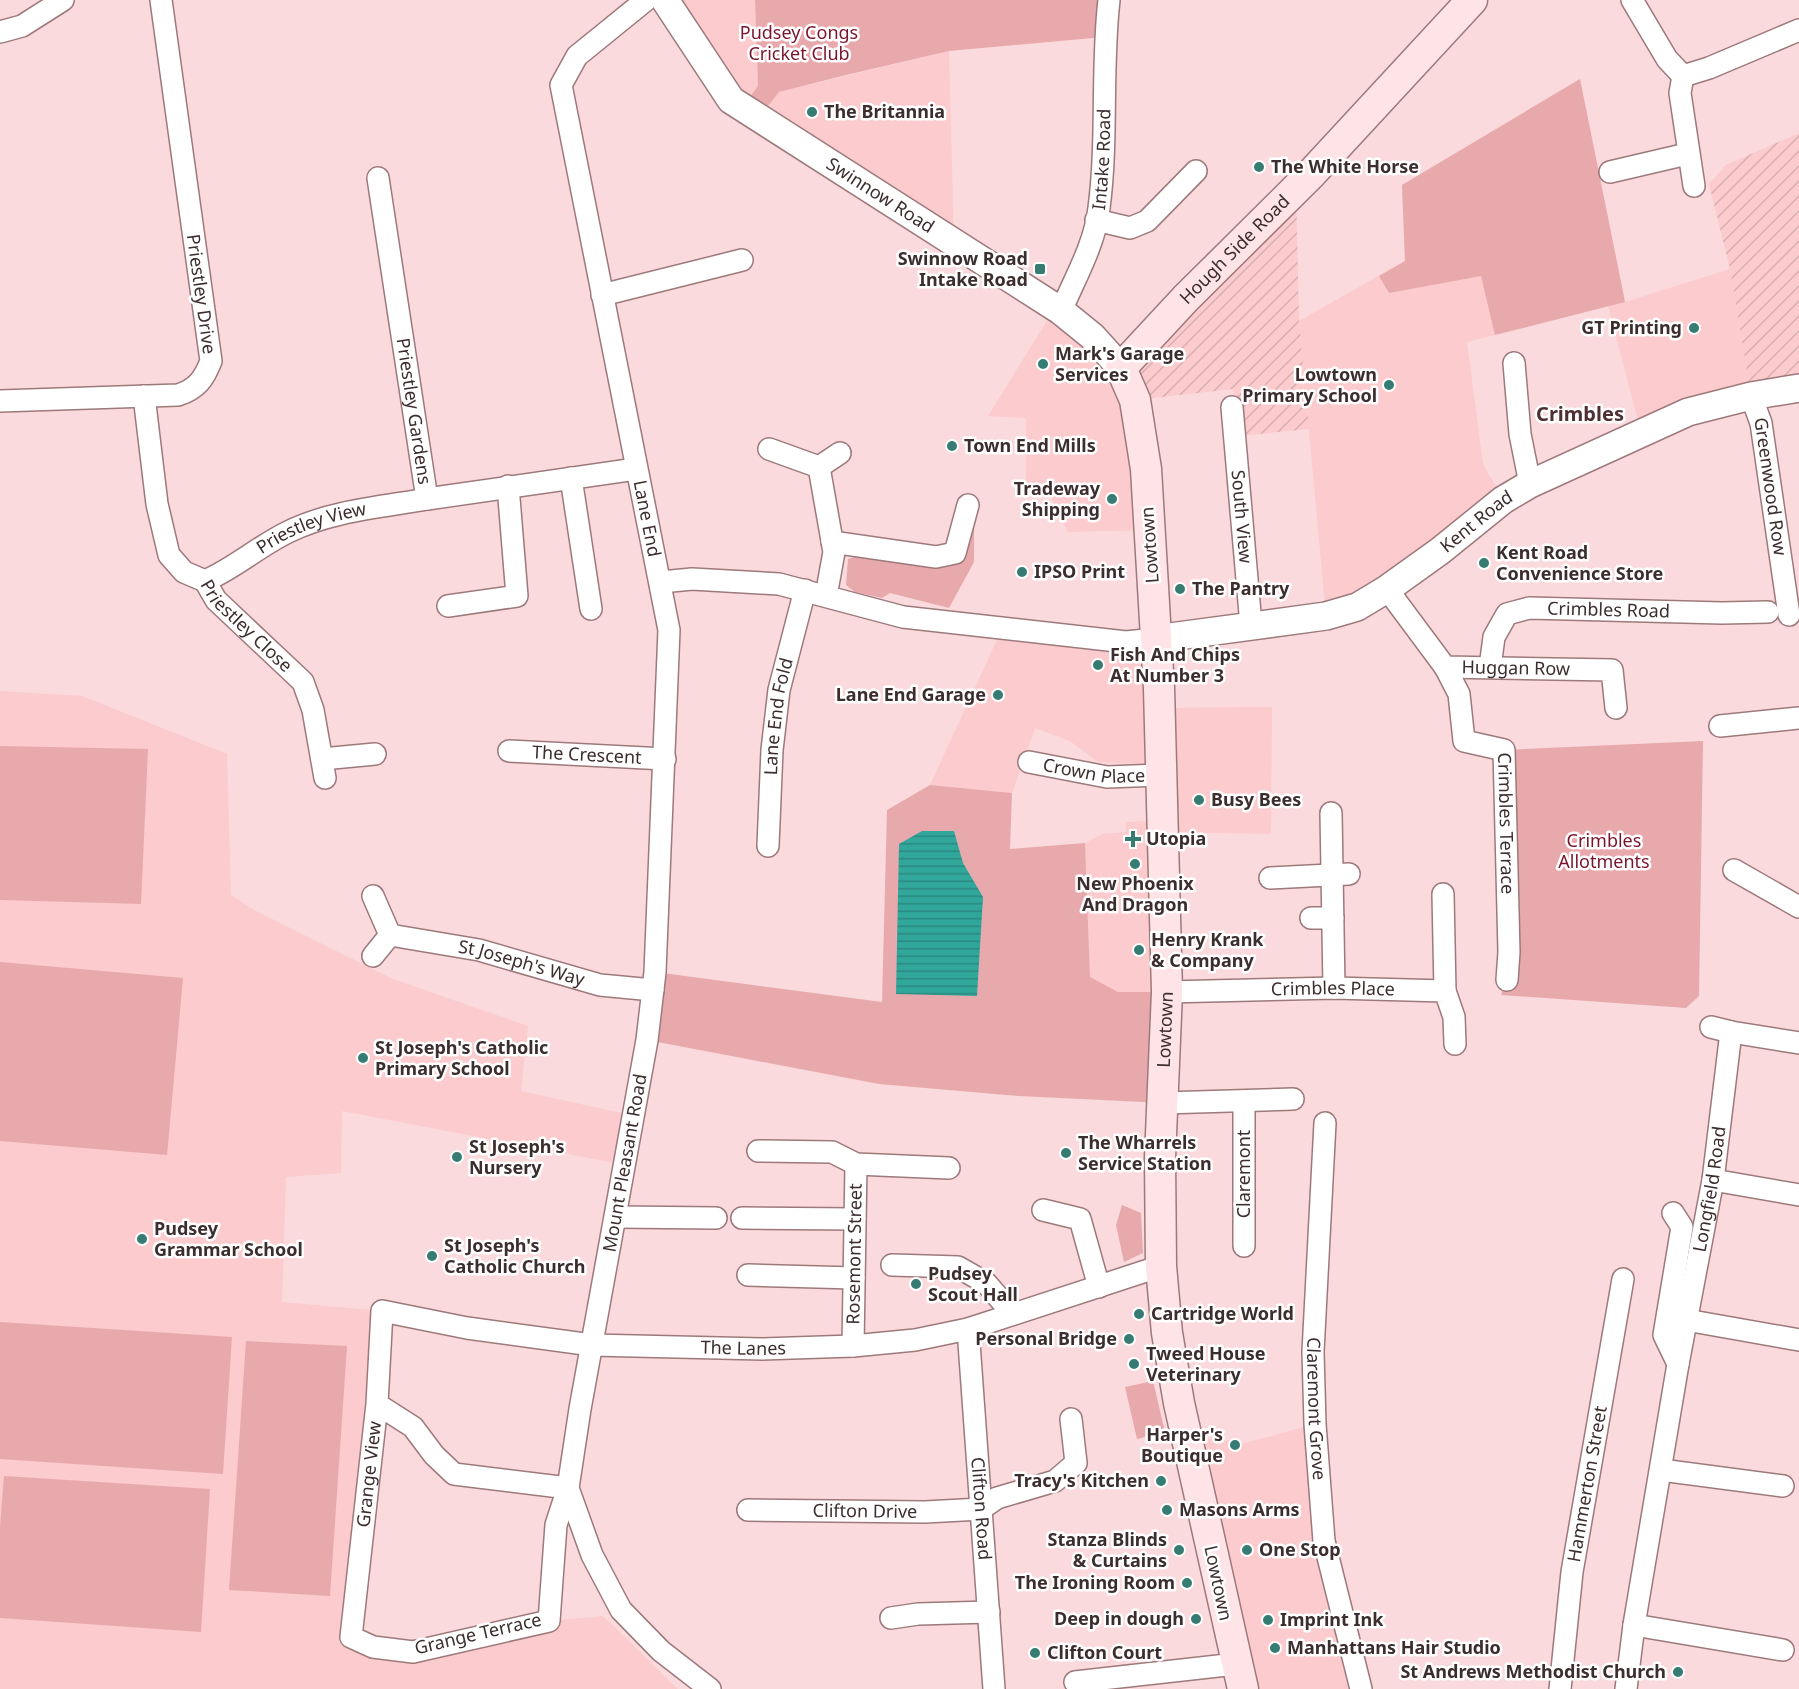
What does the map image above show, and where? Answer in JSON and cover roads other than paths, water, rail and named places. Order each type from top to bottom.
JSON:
[{"type":"main road","name":"Hough Side Road","points":[[1121,368],[1186,298],[1311,174],[1472,0]]},
{"type":"main road","name":"Lowtown","points":[[1121,368],[1135,400],[1146,469],[1159,688],[1167,992],[1160,1158],[1161,1266],[1167,1333],[1179,1403],[1240,1676]]},
{"type":"street","points":[[0,32],[22,26],[63,0]]},
{"type":"street","name":"Priestley Drive","points":[[0,401],[178,395],[198,386],[211,362],[161,0]]},
{"type":"street","name":"Lane End","points":[[646,0],[577,56],[561,85],[636,469],[661,582],[712,579],[779,584],[903,617],[940,623],[1125,642],[1155,639]]},
{"type":"street","name":"Swinnow Road","points":[[665,0],[731,100],[1060,311],[1093,337],[1121,368]]},
{"type":"street","name":"Intake Road","points":[[1060,311],[1088,249],[1099,209],[1104,37],[1109,0]]},
{"type":"street","points":[[1632,0],[1667,59],[1683,76]]},
{"type":"street","points":[[1683,76],[1709,68],[1799,30]]},
{"type":"street","points":[[1683,76],[1680,93],[1687,154],[1694,186]]},
{"type":"street","points":[[1610,172],[1687,154]]},
{"type":"street","points":[[1096,220],[1130,228],[1147,221],[1196,171]]},
{"type":"street","name":"Priestley Gardens","points":[[378,178],[427,499],[636,469]]},
{"type":"street","points":[[602,295],[742,260]]},
{"type":"street","points":[[1514,363],[1520,434],[1530,484]]},
{"type":"street","name":"Kent Road","points":[[1155,639],[1326,616],[1357,607],[1387,589],[1440,551],[1503,500],[1530,484],[1688,412],[1751,396],[1799,388]]},
{"type":"street","name":"Priestley Close","points":[[144,396],[158,504],[169,555],[184,572],[205,581],[216,600],[303,682],[314,710],[324,768],[375,754]]},
{"type":"street","name":"Greenwood Row","points":[[1751,396],[1761,423],[1789,615]]},
{"type":"street","name":"South View","points":[[1232,407],[1251,625]]},
{"type":"street","points":[[769,449],[819,467]]},
{"type":"street","points":[[819,467],[840,453]]},
{"type":"street","points":[[819,467],[834,552],[826,596]]},
{"type":"street","points":[[570,478],[591,609]]},
{"type":"street","points":[[448,606],[517,596],[508,486]]},
{"type":"street","name":"Priestley View","points":[[205,581],[222,573],[288,531],[316,521],[427,499]]},
{"type":"street","points":[[832,542],[936,557],[955,553],[968,505]]},
{"type":"street","name":"Mount Pleasant Road","points":[[661,582],[669,630],[653,990],[647,1040],[568,1488],[592,1555],[621,1610],[661,1651],[710,1689]]},
{"type":"street","name":"Huggan Row","points":[[1387,589],[1445,667],[1612,670],[1616,708]]},
{"type":"street","name":"Lane End Fold","points":[[768,846],[771,750],[779,690],[805,590]]},
{"type":"street","name":"Crimbles Road","points":[[1490,667],[1494,637],[1507,614],[1529,608],[1722,614],[1768,612]]},
{"type":"street","name":"Crimbles Terrace","points":[[1445,667],[1459,694],[1464,741],[1504,750],[1509,951],[1507,980]]},
{"type":"street","points":[[1720,726],[1799,718]]},
{"type":"street","name":"The Crescent","points":[[509,751],[665,759]]},
{"type":"street","name":"Crown Place","points":[[1029,762],[1107,777],[1160,775]]},
{"type":"street","points":[[1331,813],[1341,874],[1333,918],[1334,988]]},
{"type":"street","points":[[1734,870],[1799,907]]},
{"type":"street","points":[[1270,878],[1341,874]]},
{"type":"street","points":[[1443,894],[1445,991],[1454,1017],[1455,1044]]},
{"type":"street","points":[[373,896],[390,935],[374,956]]},
{"type":"street","points":[[1311,918],[1333,918]]},
{"type":"street","name":"St Joseph's Way","points":[[390,935],[479,950],[600,985],[653,990]]},
{"type":"street","name":"Crimbles Place","points":[[1167,992],[1334,988],[1445,991]]},
{"type":"street","name":"Longfield Road","points":[[1626,1689],[1634,1625],[1678,1364],[1713,1180],[1721,1030],[1799,1043]]},
{"type":"street","points":[[1164,1078],[1244,1101],[1293,1099]]},
{"type":"street","name":"Claremont","points":[[1244,1101],[1244,1246]]},
{"type":"street","name":"Claremont Grove","points":[[1325,1124],[1313,1352],[1315,1424],[1324,1540],[1361,1689]]},
{"type":"street","points":[[758,1151],[832,1152],[856,1164],[949,1168]]},
{"type":"street","name":"Rosemont Street","points":[[853,1346],[856,1164]]},
{"type":"street","points":[[1713,1180],[1799,1195]]},
{"type":"street","points":[[1043,1210],[1080,1219],[1099,1287]]},
{"type":"street","name":"Longfield Road","points":[[1673,1213],[1682,1227],[1664,1335],[1678,1364]]},
{"type":"street","points":[[616,1217],[716,1218]]},
{"type":"street","points":[[742,1218],[855,1219]]},
{"type":"street","points":[[892,1264],[958,1267],[986,1283],[1012,1314]]},
{"type":"street","name":"The Lanes","points":[[382,1311],[467,1328],[592,1344],[762,1349],[853,1346],[915,1340],[968,1329],[1161,1266]]},
{"type":"street","points":[[748,1275],[854,1278]]},
{"type":"street","name":"Hammerton Street","points":[[1560,1689],[1572,1572],[1623,1279]]},
{"type":"street","name":"Grange View","points":[[351,1637],[377,1404],[382,1311]]},
{"type":"street","points":[[1686,1320],[1799,1340]]},
{"type":"street","name":"Clifton Road","points":[[968,1329],[994,1689]]},
{"type":"street","points":[[377,1404],[413,1427],[434,1455],[454,1474],[568,1488]]},
{"type":"street","points":[[981,1509],[997,1498],[1055,1481],[1076,1463],[1071,1419]]},
{"type":"street","points":[[1661,1470],[1783,1485]]},
{"type":"street","name":"Grange Terrace","points":[[351,1637],[373,1647],[413,1652],[549,1621],[556,1525],[568,1488]]},
{"type":"street","name":"Clifton Drive","points":[[748,1510],[925,1512],[981,1509]]},
{"type":"street","points":[[891,1618],[918,1614],[989,1612]]},
{"type":"street","points":[[1634,1625],[1783,1650]]},
{"type":"street","points":[[1075,1682],[1240,1676]]},
{"type":"water","points":[[922,831],[954,831],[963,863],[983,897],[977,996],[896,994],[899,844]]},
{"type":"place","name":"The Britannia","points":[[812,112]]},
{"type":"place","name":"The White Horse","points":[[1259,167]]},
{"type":"place","name":"Swinnow Road Intake Road","points":[[1040,269]]},
{"type":"place","name":"GT Printing","points":[[1694,328]]},
{"type":"place","name":"Mark's Garage Services","points":[[1043,364]]},
{"type":"place","name":"Lowtown Primary School","points":[[1389,385]]},
{"type":"place","name":"Town End Mills","points":[[952,446]]},
{"type":"place","name":"Tradeway Shipping","points":[[1112,499]]},
{"type":"place","name":"Kent Road Convenience Store","points":[[1484,563]]},
{"type":"place","name":"IPSO Print","points":[[1022,572]]},
{"type":"place","name":"The Pantry","points":[[1180,589]]},
{"type":"place","name":"Fish And Chips At Number 3","points":[[1098,665]]},
{"type":"place","name":"Lane End Garage","points":[[998,695]]},
{"type":"place","name":"Busy Bees","points":[[1199,800]]},
{"type":"place","name":"Utopia","points":[[1133,839]]},
{"type":"place","name":"New Phoenix And Dragon","points":[[1135,864]]},
{"type":"place","name":"Henry Krank & Company","points":[[1139,950]]},
{"type":"place","name":"St Joseph's Catholic Primary School","points":[[363,1058]]},
{"type":"place","name":"The Wharrels Service Station","points":[[1066,1153]]},
{"type":"place","name":"St Joseph's Nursery","points":[[457,1157]]},
{"type":"place","name":"Pudsey Grammar School","points":[[142,1239]]},
{"type":"place","name":"St Joseph's Catholic Church","points":[[432,1256]]},
{"type":"place","name":"Pudsey Scout Hall","points":[[916,1284]]},
{"type":"place","name":"Cartridge World","points":[[1139,1314]]},
{"type":"place","name":"Personal Bridge","points":[[1129,1339]]},
{"type":"place","name":"Tweed House Veterinary","points":[[1134,1364]]},
{"type":"place","name":"Harper's Boutique","points":[[1235,1445]]},
{"type":"place","name":"Tracy's Kitchen","points":[[1161,1481]]},
{"type":"place","name":"Masons Arms","points":[[1167,1510]]},
{"type":"place","name":"Stanza Blinds & Curtains","points":[[1179,1550]]},
{"type":"place","name":"One Stop","points":[[1247,1550]]},
{"type":"place","name":"The Ironing Room","points":[[1187,1583]]},
{"type":"place","name":"Deep in dough","points":[[1196,1619]]},
{"type":"place","name":"Imprint Ink","points":[[1268,1620]]},
{"type":"place","name":"Manhattans Hair Studio","points":[[1275,1648]]},
{"type":"place","name":"Clifton Court","points":[[1035,1653]]},
{"type":"place","name":"St Andrews Methodist Church","points":[[1678,1672]]},
{"type":"district","name":"Crimbles","points":[[1580,414]]},
{"type":"park label","name":"Pudsey Congs Cricket Club","points":[[799,43]]},
{"type":"park label","name":"Crimbles Allotments","points":[[1604,851]]}]
